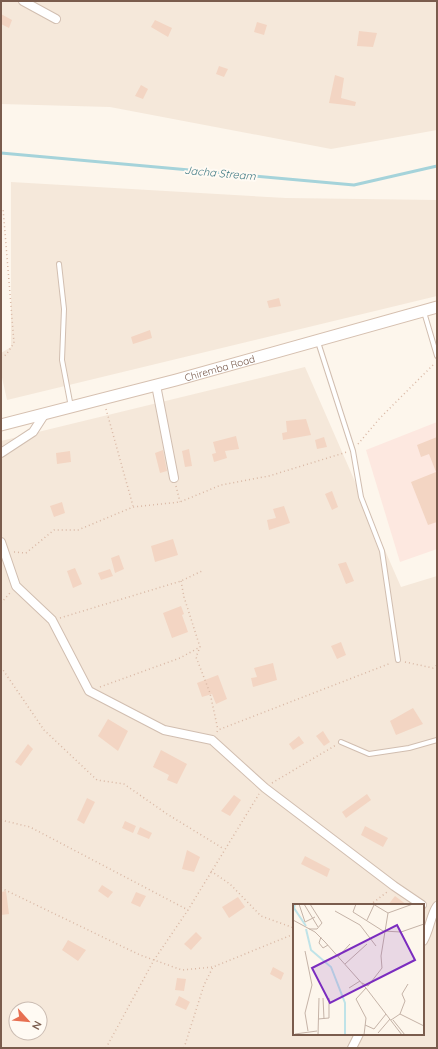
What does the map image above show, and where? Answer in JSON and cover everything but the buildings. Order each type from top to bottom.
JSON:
[{"type":"main road","name":"Chiremba Road","points":[[1,425],[103,400],[318,342],[437,307]]},
{"type":"street","points":[[23,1],[56,19]]},
{"type":"street","points":[[156,385],[174,478]]},
{"type":"street","points":[[1,453],[33,432],[44,415]]},
{"type":"street","points":[[1,542],[16,586],[52,620],[89,691],[164,730],[212,740],[265,788],[394,886],[421,904]]},
{"type":"street","points":[[424,905],[436,911],[428,934],[424,940]]},
{"type":"street","points":[[352,1048],[358,1035]]},
{"type":"lane","points":[[59,264],[64,310],[62,360],[71,408]]},
{"type":"lane","points":[[424,310],[437,356]]},
{"type":"lane","points":[[318,342],[353,450],[361,497],[382,551],[398,660]]},
{"type":"lane","points":[[341,742],[369,754],[409,748],[437,740]]},
{"type":"path","points":[[1,356],[6,355],[14,343],[3,208]]},
{"type":"path","points":[[4,551],[26,553],[54,530],[78,530],[133,507],[180,502],[221,486],[269,476],[353,450],[380,418],[437,361]]},
{"type":"path","points":[[103,400],[133,507]]},
{"type":"path","points":[[174,478],[180,502]]},
{"type":"path","points":[[52,620],[181,581],[204,570]]},
{"type":"path","points":[[181,581],[184,597],[200,647],[196,657],[210,693],[218,730]]},
{"type":"path","points":[[1,603],[16,586]]},
{"type":"path","points":[[89,691],[180,658],[200,647]]},
{"type":"path","points":[[212,740],[218,730],[398,660],[433,668],[437,665]]},
{"type":"path","points":[[1,666],[44,730],[97,780],[124,784],[167,814],[224,849]]},
{"type":"path","points":[[106,1048],[154,960],[188,910],[259,794],[265,788],[341,742]]},
{"type":"path","points":[[1,820],[30,827],[188,910]]},
{"type":"path","points":[[211,871],[230,884],[262,916],[293,928]]},
{"type":"path","points":[[371,904],[394,886]]},
{"type":"path","points":[[1,888],[79,927],[154,960],[182,970],[213,967],[293,934]]},
{"type":"path","points":[[184,1048],[204,985],[213,967]]},
{"type":"shaded area","points":[[1,1],[437,1],[437,130],[331,149],[110,107],[1,104]]},
{"type":"shaded area","points":[[11,182],[286,198],[437,200],[437,296],[7,400],[1,373],[1,353],[11,347]]},
{"type":"shaded area","points":[[305,367],[401,587],[437,576],[437,1048],[1,1048],[1,441]]},
{"type":"shaded area","points":[[437,422],[437,549],[400,562],[366,450]]},
{"type":"waterway","name":"Jacha Stream","points":[[1,153],[354,185],[437,166]]}]
